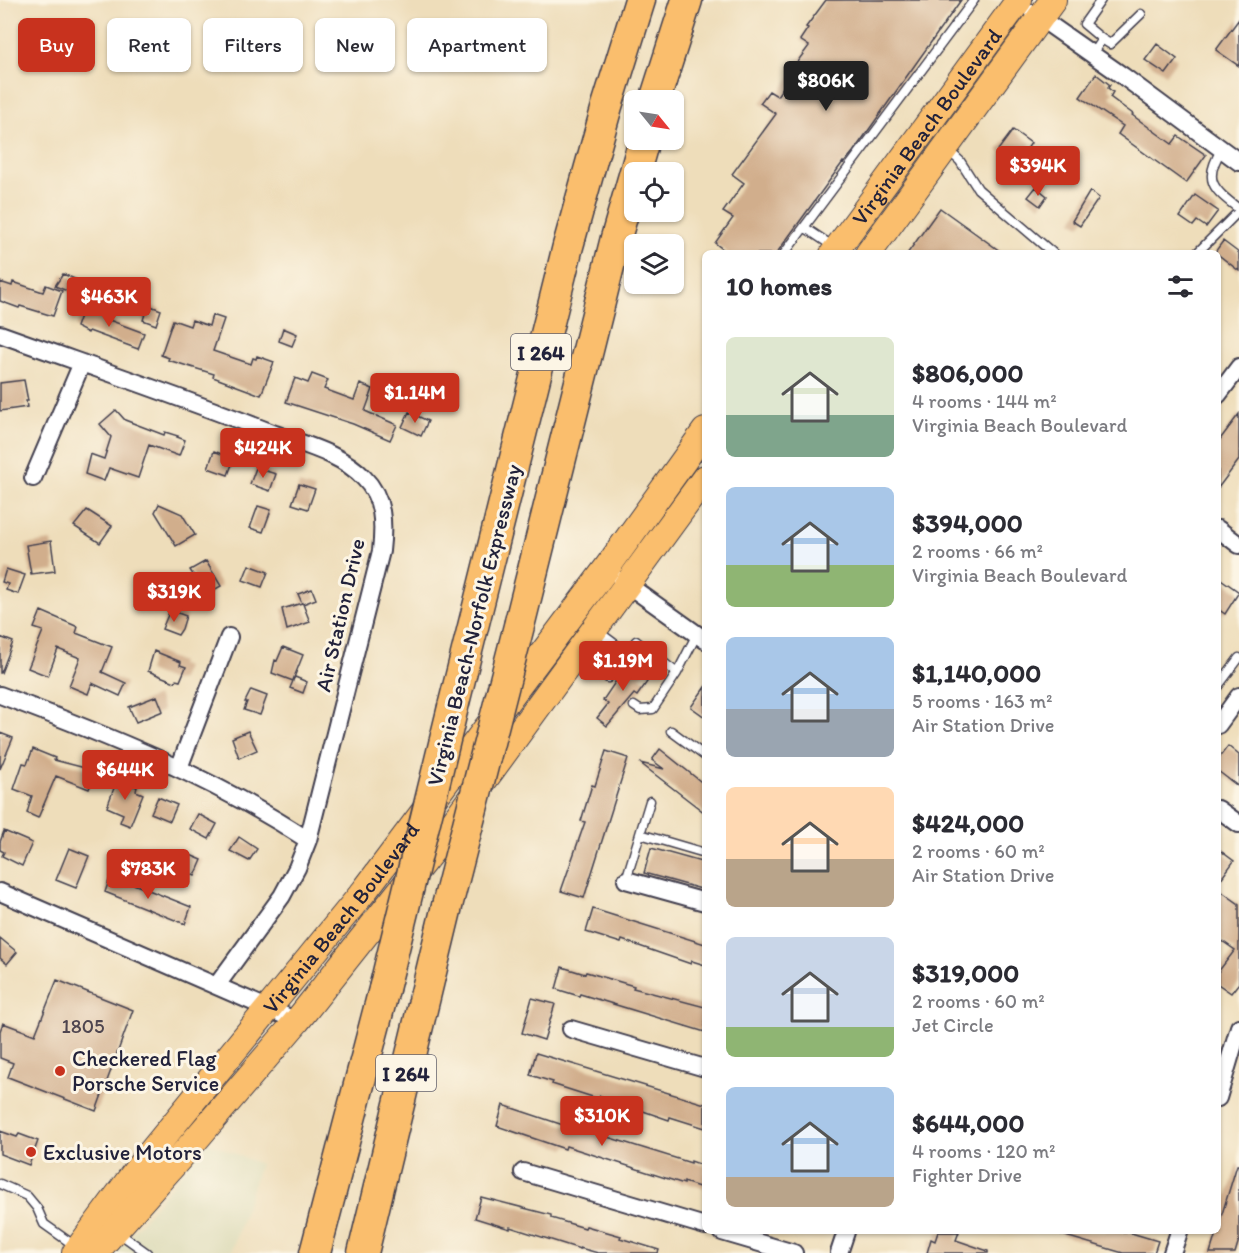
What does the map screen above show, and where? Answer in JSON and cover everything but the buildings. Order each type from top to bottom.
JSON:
[{"type":"highway","name":"Virginia Beach-Norfolk Expressway","points":[[315,1253],[384,989],[568,246],[607,106],[640,0]]},
{"type":"highway","points":[[658,90],[687,0]]},
{"type":"highway","name":"Virginia Beach-Norfolk Expressway","points":[[363,1253],[447,906],[616,238],[641,150]]},
{"type":"main road","name":"Virginia Beach Boulevard","points":[[839,250],[1017,1]]},
{"type":"main road","name":"Virginia Beach Boulevard","points":[[871,250],[1047,9]]},
{"type":"main road","name":"Virginia Beach Boulevard","points":[[83,1251],[138,1168],[365,890],[606,569],[702,434]]},
{"type":"main road","name":"Virginia Beach Boulevard","points":[[83,1251],[116,1231],[297,1021],[439,842],[702,482]]},
{"type":"street","points":[[1017,1],[1047,9],[1092,54],[1239,162]]},
{"type":"street","name":"Air Station Drive","points":[[0,334],[253,425],[336,458],[365,478],[374,491],[381,508],[383,530],[381,551],[308,840],[297,868],[282,896],[217,985]]},
{"type":"street","points":[[33,478],[82,363]]},
{"type":"street","points":[[1221,391],[1239,366]]},
{"type":"street","points":[[1221,532],[1239,545]]},
{"type":"street","points":[[606,569],[701,637]]},
{"type":"street","points":[[179,768],[229,637]]},
{"type":"street","points":[[0,694],[115,739],[179,768],[265,812],[308,840]]},
{"type":"street","points":[[1221,719],[1239,696]]},
{"type":"street","points":[[1221,811],[1239,824]]},
{"type":"street","points":[[626,880],[702,901]]},
{"type":"street","points":[[0,892],[297,1021]]},
{"type":"street","points":[[1221,1076],[1224,1055],[1239,1028]]},
{"type":"street","points":[[571,1029],[702,1067]]},
{"type":"street","points":[[523,1172],[702,1225]]},
{"type":"street","points":[[730,1234],[794,1253]]},
{"type":"street","points":[[839,1253],[845,1234]]},
{"type":"street","points":[[1172,1253],[1178,1234]]},
{"type":"lane","points":[[787,250],[974,0]]},
{"type":"lane","points":[[1101,0],[1084,24],[1110,44],[1141,14]]},
{"type":"lane","points":[[1092,54],[1102,39]]},
{"type":"lane","points":[[945,148],[960,161],[978,189],[1049,250]]},
{"type":"lane","points":[[1200,250],[1239,210],[1213,186],[1210,176],[1212,163],[1222,149]]},
{"type":"lane","points":[[804,227],[835,250]]},
{"type":"lane","points":[[594,629],[627,653]]},
{"type":"lane","points":[[634,706],[640,710],[653,709],[701,637]]},
{"type":"lane","points":[[608,678],[636,642],[677,673]]},
{"type":"lane","points":[[1221,682],[1239,658]]},
{"type":"lane","points":[[671,731],[702,754]]},
{"type":"lane","points":[[626,880],[650,801]]},
{"type":"lane","points":[[640,834],[702,852]]},
{"type":"lane","points":[[0,1184],[27,1196],[37,1208],[44,1224],[83,1251]]},
{"type":"lane","points":[[116,1231],[147,1253]]},
{"type":"shaded area","points":[[207,1142],[260,1164],[231,1253],[116,1253]]},
{"type":"place","name":"Checkered Flag Porsche Service","points":[[60,1071]]},
{"type":"place","name":"Exclusive Motors","points":[[31,1152]]}]
